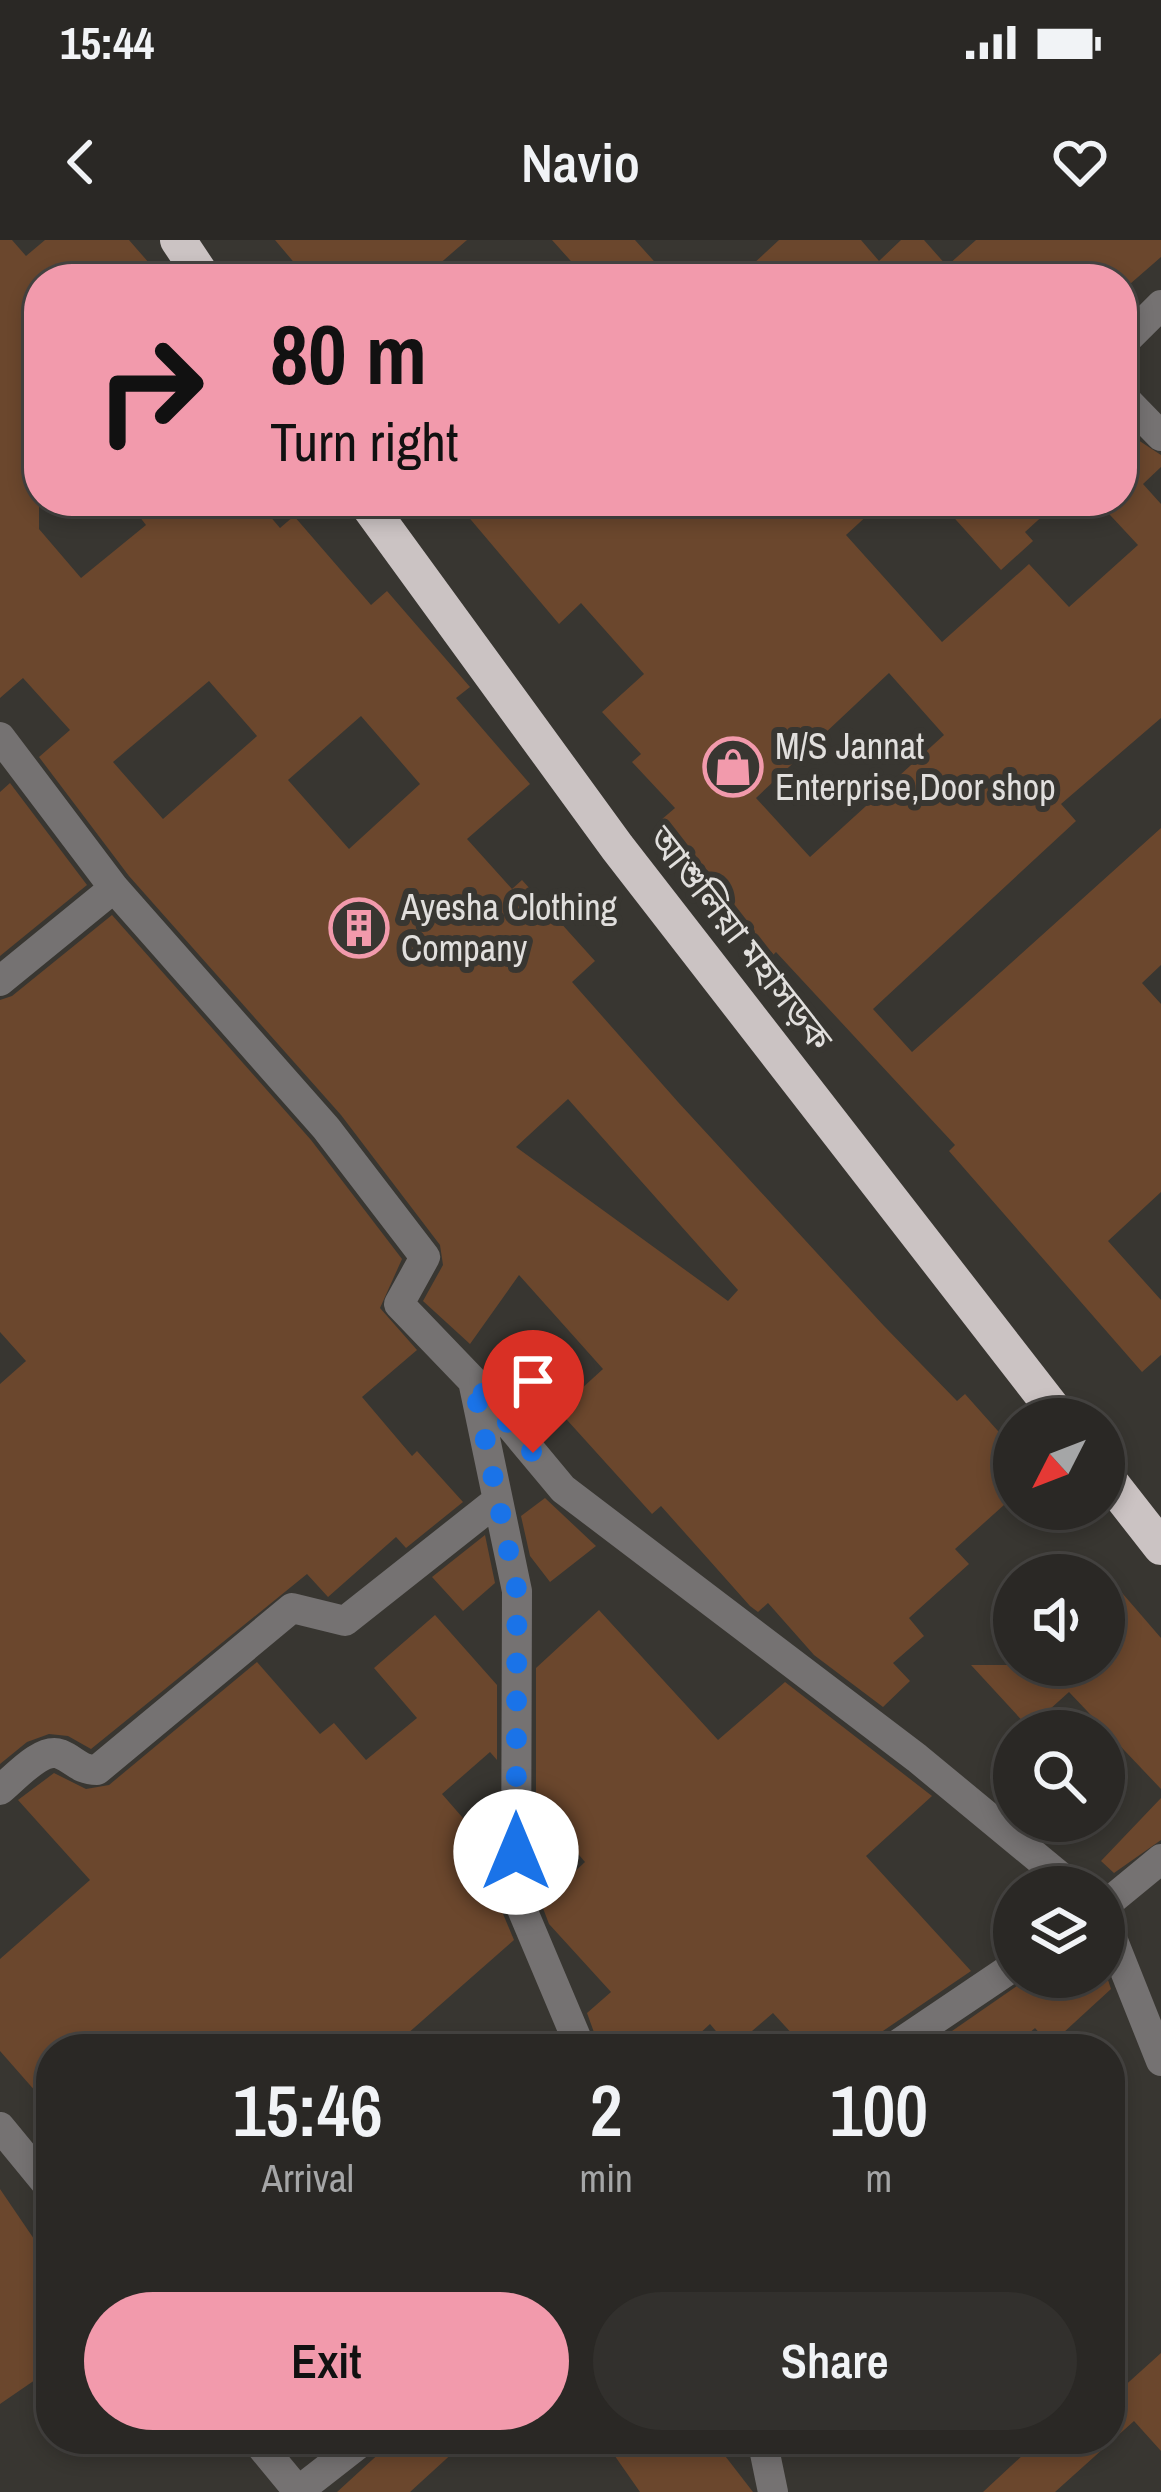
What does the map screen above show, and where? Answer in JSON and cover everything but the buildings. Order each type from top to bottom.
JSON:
[{"type":"highway","name":"আশুলিয়া মহাসড়ক","points":[[376,516],[617,847],[1045,1398]]},
{"type":"highway","points":[[1125,1501],[1161,1547]]},
{"type":"street","points":[[1137,329],[1161,305]]},
{"type":"street","points":[[1137,411],[1161,436]]},
{"type":"street","points":[[0,736],[114,887],[326,1128],[425,1256],[399,1304],[473,1381],[563,1490],[917,1758],[1048,1866]]},
{"type":"street","points":[[0,981],[114,887]]},
{"type":"street","points":[[473,1381],[517,1591],[516,1895],[575,2034]]},
{"type":"street","points":[[0,1790],[46,1753],[97,1770],[292,1608],[345,1621],[498,1500]]},
{"type":"street","points":[[1125,1889],[1161,1859]]},
{"type":"street","points":[[1125,1971],[1161,2061]]},
{"type":"street","points":[[913,2034],[993,1980]]},
{"type":"street","points":[[0,2127],[36,2171]]},
{"type":"street","points":[[267,2454],[298,2492],[346,2454]]},
{"type":"street","points":[[765,2454],[773,2492]]},
{"type":"place","name":"M/S Jannat Enterprise,Door shop","points":[[733,767]]},
{"type":"place","name":"Ayesha Clothing Company","points":[[359,928]]},
{"type":"route","points":[[516,1852],[517,1591],[473,1381],[533,1453]]}]
